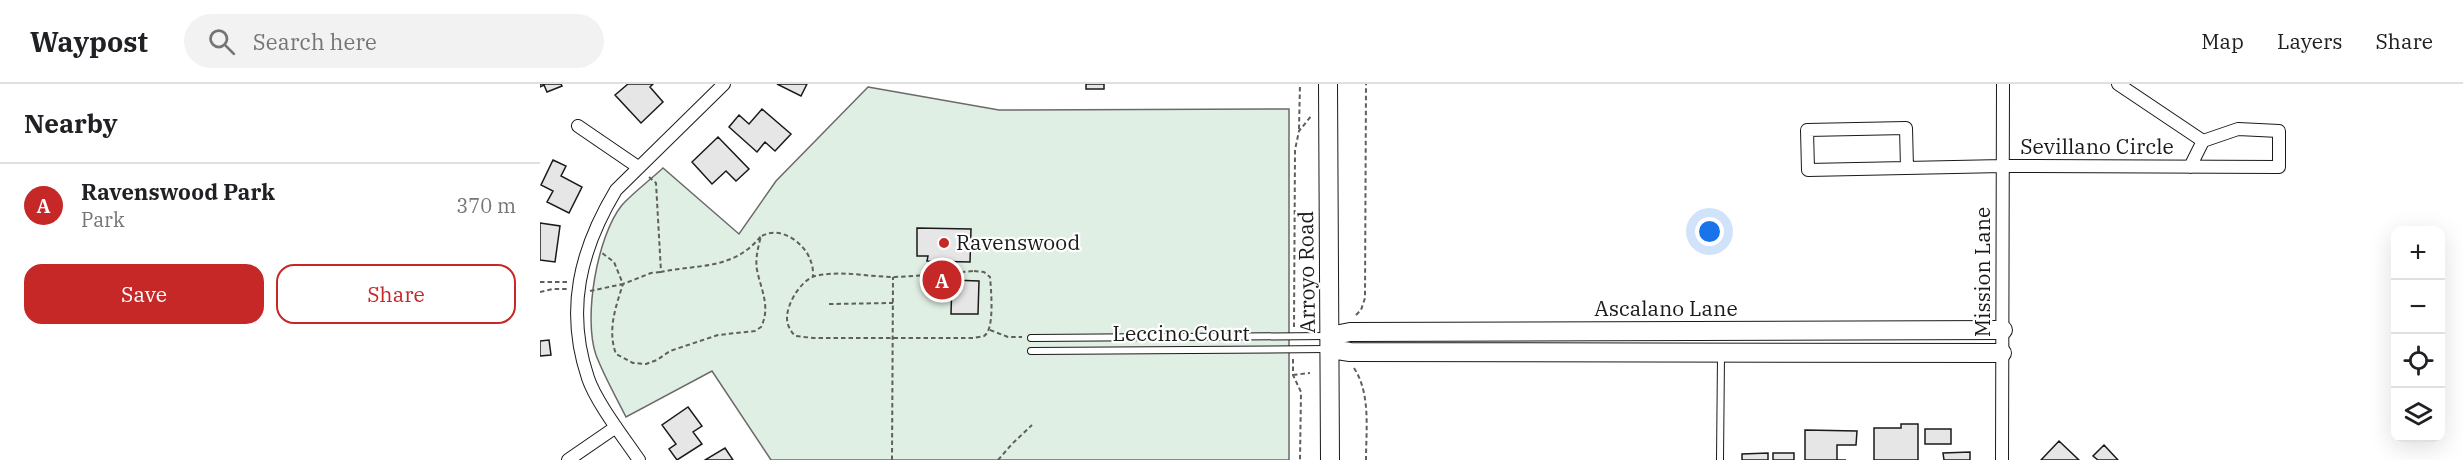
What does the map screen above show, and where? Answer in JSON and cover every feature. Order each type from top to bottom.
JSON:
[{"type":"street","points":[[639,460],[616,428],[589,380],[578,338],[578,287],[588,247],[603,212],[616,190],[724,84]]},
{"type":"street","name":"Mission Lane","points":[[2002,460],[2003,84]]},
{"type":"street","name":"Sevillano Circle","points":[[2118,84],[2203,141]]},
{"type":"street","name":"Arroyo Road","points":[[1328,89],[1330,460]]},
{"type":"street","points":[[578,126],[638,167]]},
{"type":"street","name":"Sevillano Circle","points":[[1907,168],[1906,128],[1807,130],[1808,170],[1907,168],[2003,166],[2190,167],[2279,167],[2279,131],[2238,129],[2203,141],[2190,167]]},
{"type":"street","name":"Ascalano Lane","points":[[1330,343],[1350,332],[2002,330]]},
{"type":"street","name":"Ascalano Lane","points":[[1330,343],[1350,352],[2002,353]]},
{"type":"street","points":[[568,460],[616,428]]},
{"type":"lane","name":"Leccino Court","points":[[1031,338],[1293,336],[1330,343]]},
{"type":"lane","name":"Leccino Court","points":[[1031,351],[1293,350],[1330,343]]},
{"type":"lane","points":[[1720,460],[1721,353]]},
{"type":"path","points":[[1293,336],[1295,150],[1299,131],[1300,84]]},
{"type":"path","points":[[1351,320],[1361,310],[1365,298],[1366,84]]},
{"type":"path","points":[[1299,131],[1328,89]]},
{"type":"path","points":[[638,167],[656,183],[661,272]]},
{"type":"path","points":[[540,282],[578,287],[593,292],[651,273],[692,266],[714,266],[733,260],[755,244],[761,236],[778,232],[794,239],[805,250],[812,263],[813,277]]},
{"type":"path","points":[[588,247],[607,255],[614,262],[623,284],[616,300],[612,334],[616,354],[624,360],[646,364],[670,351],[718,335],[755,331],[761,327],[766,310],[757,269],[757,252],[761,236]]},
{"type":"path","points":[[984,272],[990,277],[990,330],[985,336],[974,338],[795,336],[788,328],[786,315],[795,293],[813,277],[835,274],[893,277],[984,272]]},
{"type":"path","points":[[892,460],[893,277]]},
{"type":"path","points":[[540,292],[578,287]]},
{"type":"path","points":[[830,304],[893,303]]},
{"type":"path","points":[[990,330],[1008,337],[1031,338]]},
{"type":"path","points":[[1293,350],[1293,375],[1301,392],[1300,460]]},
{"type":"path","points":[[1354,368],[1360,377],[1366,402],[1365,460]]},
{"type":"path","points":[[1293,375],[1310,373]]},
{"type":"path","points":[[998,460],[1032,425]]},
{"type":"green space","points":[[868,87],[999,110],[1289,109],[1289,460],[771,460],[712,371],[626,417],[596,355],[591,320],[599,256],[613,219],[622,205],[663,168],[739,234],[776,181]]},
{"type":"building","points":[[540,84],[561,84],[562,86],[547,92],[544,85],[540,87]]},
{"type":"building","points":[[628,84],[653,84],[650,87],[663,102],[641,123],[615,95]]},
{"type":"building","points":[[777,84],[807,84],[801,96]]},
{"type":"building","points":[[1086,84],[1104,84],[1104,89],[1086,89]]},
{"type":"building","points":[[762,109],[791,134],[775,151],[765,142],[757,152],[729,127],[739,115],[749,124]]},
{"type":"building","points":[[718,137],[749,169],[736,181],[726,171],[712,184],[692,162]]},
{"type":"building","points":[[553,160],[566,166],[561,176],[582,187],[569,213],[547,202],[553,191],[541,185]]},
{"type":"building","points":[[540,223],[560,226],[555,262],[540,260]]},
{"type":"building","name":"Ravenswood","points":[[917,228],[971,229],[970,262],[927,261],[928,256],[917,256]]},
{"type":"building","name":"Ravenswood","points":[[952,280],[979,281],[978,314],[951,314]]},
{"type":"building","points":[[549,340],[551,355],[540,356],[540,341]]},
{"type":"building","points":[[688,407],[702,426],[693,432],[702,444],[677,460],[669,449],[676,444],[662,425]]},
{"type":"building","points":[[1901,424],[1918,424],[1918,460],[1874,460],[1874,428],[1901,428]]},
{"type":"building","points":[[1925,429],[1951,429],[1951,444],[1925,444]]},
{"type":"building","points":[[1805,430],[1857,431],[1856,445],[1837,445],[1837,460],[1805,460]]},
{"type":"building","points":[[2059,441],[2079,460],[2041,460]]},
{"type":"building","points":[[2104,445],[2118,460],[2098,460],[2093,456]]},
{"type":"building","points":[[725,448],[733,460],[705,460]]},
{"type":"building","points":[[1970,452],[1970,460],[1944,460],[1943,453]]},
{"type":"building","points":[[1768,453],[1768,460],[1742,460],[1742,454]]},
{"type":"building","points":[[1773,453],[1794,453],[1794,460],[1773,460]]},
{"type":"place","name":"Ravenswood","points":[[944,243]]},
{"type":"place","name":"Ravenswood Park","points":[[942,280]]}]
